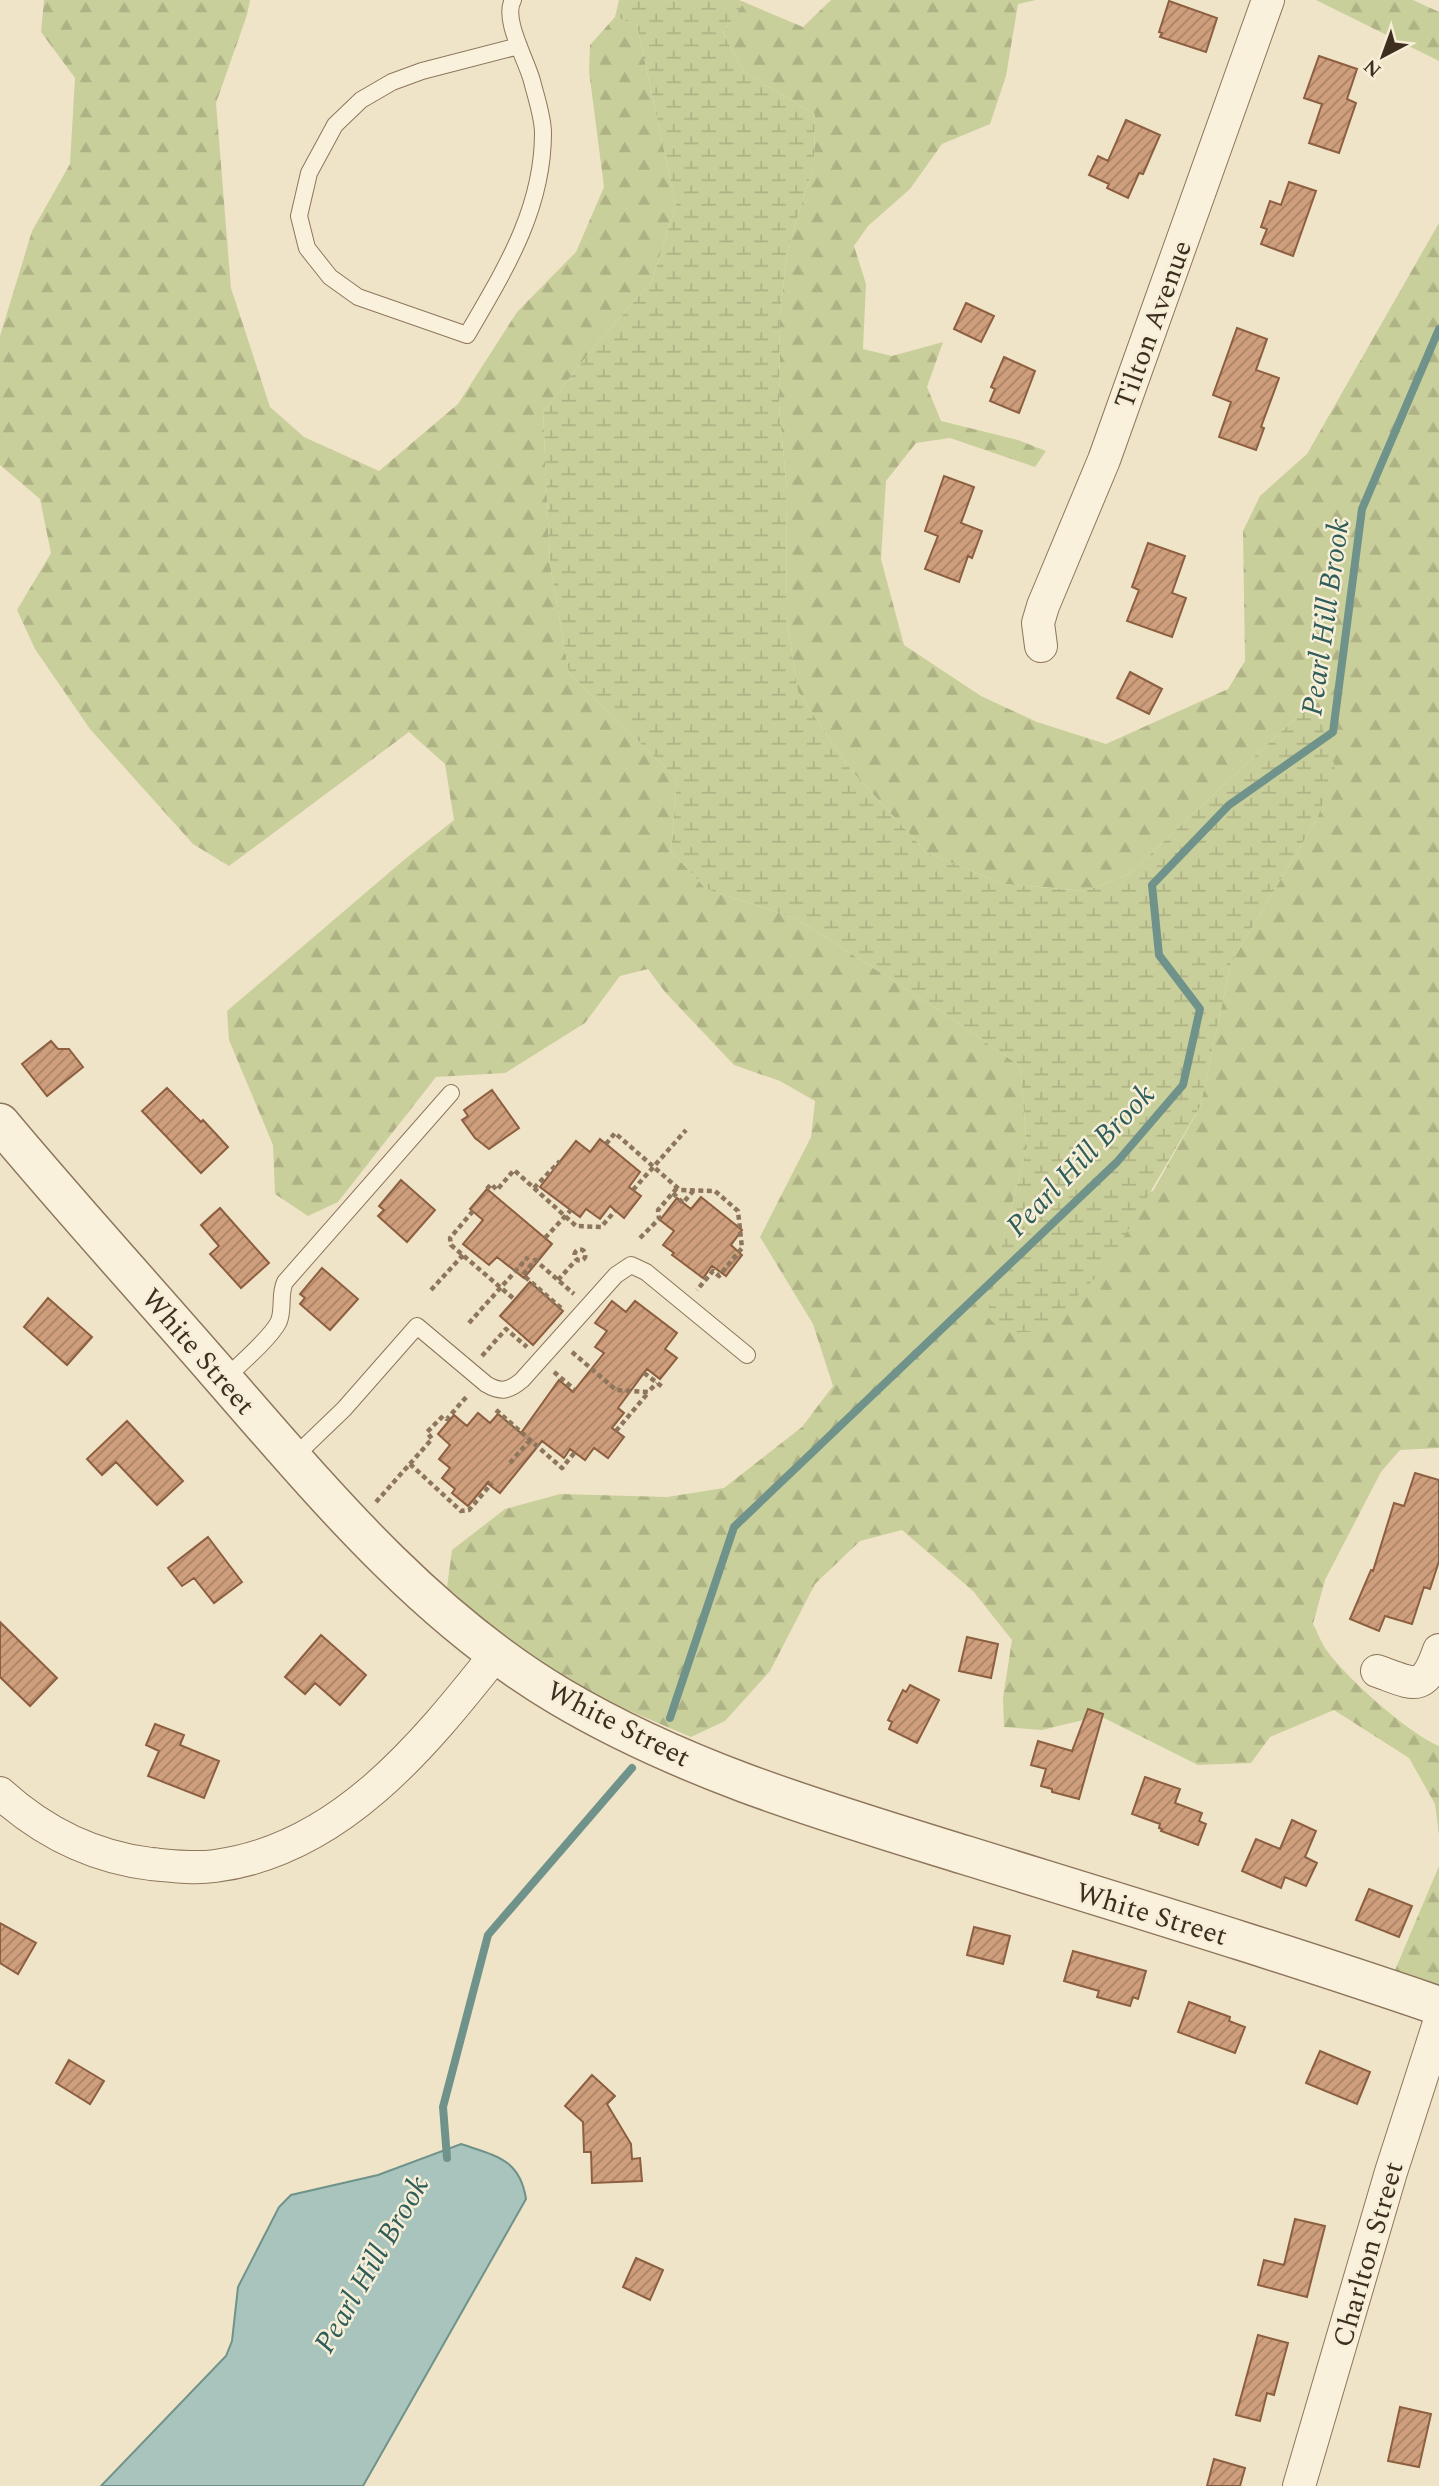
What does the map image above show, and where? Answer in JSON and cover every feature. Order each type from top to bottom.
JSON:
[{"type":"street","name":"Tilton Avenue","points":[[1041,646],[1038,623],[1043,606],[1104,460],[1268,0]]},
{"type":"street","name":"White Street","points":[[1,1126],[379,1552],[441,1610],[496,1654],[558,1695],[621,1730],[780,1797],[1323,1966],[1439,2006]]},
{"type":"street","points":[[1377,1671],[1412,1683],[1422,1681],[1430,1674],[1439,1650]]},
{"type":"street","points":[[0,1793],[45,1827],[81,1847],[126,1861],[176,1867],[214,1867],[268,1855],[316,1832],[361,1801],[402,1765],[449,1714],[496,1654]]},
{"type":"street","name":"Charlton Street","points":[[1299,2486],[1391,2172],[1439,2023]]},
{"type":"lane","points":[[513,0],[510,4],[514,32],[532,79],[543,131],[540,181],[525,228],[467,335],[358,297],[330,277],[307,248],[299,216],[309,173],[335,125],[361,100],[392,82],[422,71],[519,46]]},
{"type":"lane","points":[[224,1380],[274,1329],[282,1310],[281,1289],[285,1282],[451,1093]]},
{"type":"lane","points":[[293,1458],[344,1409],[417,1326],[474,1380],[495,1390],[504,1391],[522,1380],[616,1275],[631,1265],[646,1272],[747,1355]]},
{"type":"path","points":[[633,1190],[686,1130]]},
{"type":"path","points":[[606,1144],[615,1133],[680,1190],[715,1191],[738,1211],[742,1248],[719,1276],[713,1271],[685,1304]]},
{"type":"path","points":[[534,1188],[560,1161]]},
{"type":"path","points":[[487,1189],[491,1184],[497,1190],[514,1170],[576,1226],[601,1227],[615,1211]]},
{"type":"path","points":[[640,1238],[659,1219],[658,1210],[677,1188]]},
{"type":"path","points":[[673,1193],[683,1203],[693,1191]]},
{"type":"path","points":[[545,1238],[571,1210]]},
{"type":"path","points":[[473,1211],[450,1238],[452,1245],[514,1299]]},
{"type":"path","points":[[431,1290],[463,1255]]},
{"type":"path","points":[[469,1323],[528,1257]]},
{"type":"path","points":[[558,1280],[576,1260]]},
{"type":"path","points":[[566,1312],[523,1275],[535,1261],[579,1298]]},
{"type":"path","points":[[523,1263],[529,1269]]},
{"type":"path","points":[[355,1526],[432,1439],[427,1432],[439,1418],[443,1416],[447,1419],[506,1329],[532,1351]]},
{"type":"path","points":[[558,1340],[617,1390],[648,1392]]},
{"type":"path","points":[[644,1373],[664,1388]]},
{"type":"path","points":[[474,1380],[530,1440],[562,1468],[575,1452]]},
{"type":"path","points":[[617,1431],[657,1383]]},
{"type":"path","points":[[510,1463],[530,1440]]},
{"type":"path","points":[[410,1464],[461,1511],[469,1510],[492,1483]]},
{"type":"green space","points":[[44,0],[250,0],[216,103],[231,288],[270,407],[304,437],[379,471],[458,404],[517,312],[576,252],[604,187],[589,71],[590,45],[615,17],[637,25],[676,205],[652,281],[590,352],[543,412],[550,564],[569,673],[677,779],[671,851],[706,889],[797,919],[945,1014],[1020,1066],[1027,1147],[1004,1235],[1153,1191],[1200,1107],[1231,963],[1318,817],[1304,710],[1128,875],[1085,891],[1004,884],[927,853],[850,769],[798,692],[786,614],[787,491],[779,406],[780,316],[787,252],[814,163],[815,114],[744,72],[723,33],[744,2],[803,27],[831,0],[1036,0],[1018,4],[1006,76],[990,124],[942,144],[910,189],[868,226],[854,246],[866,284],[863,349],[892,356],[943,342],[927,387],[941,421],[1018,440],[1046,451],[1035,467],[950,438],[916,443],[886,481],[881,559],[904,645],[981,696],[1037,722],[1106,744],[1228,689],[1245,661],[1243,531],[1260,496],[1307,454],[1439,223],[1439,1448],[1400,1450],[1381,1472],[1325,1580],[1313,1624],[1334,1660],[1361,1688],[1394,1717],[1439,1746],[1439,1835],[1435,1804],[1409,1758],[1334,1710],[1270,1737],[1251,1763],[1198,1765],[1100,1716],[1042,1730],[1004,1727],[1003,1698],[1012,1640],[973,1591],[902,1530],[860,1541],[815,1584],[770,1671],[725,1721],[691,1737],[611,1703],[528,1659],[447,1587],[452,1550],[505,1509],[560,1494],[667,1497],[724,1488],[802,1427],[833,1386],[813,1324],[760,1237],[811,1137],[815,1101],[780,1081],[734,1065],[665,992],[648,969],[620,976],[585,1023],[505,1073],[436,1077],[338,1202],[308,1216],[275,1194],[273,1145],[229,1040],[227,1011],[454,820],[445,764],[409,732],[229,866],[193,844],[90,729],[35,649],[17,610],[51,553],[40,499],[0,465],[0,336],[32,231],[70,164],[75,78],[41,32]]},
{"type":"green space","points":[[619,0],[744,2],[723,33],[744,72],[815,114],[814,163],[787,252],[780,316],[779,406],[787,491],[786,614],[798,692],[850,769],[927,853],[1004,884],[1085,891],[1128,875],[1304,710],[1318,713],[1335,767],[1318,817],[1231,963],[1200,1107],[1107,1266],[1043,1331],[1004,1333],[987,1316],[1004,1235],[1027,1147],[1020,1066],[945,1014],[797,919],[706,889],[671,851],[677,779],[569,673],[550,564],[543,412],[590,352],[652,281],[676,205],[637,25],[615,17]]},
{"type":"green space","points":[[1316,0],[1413,0],[1439,12],[1439,61]]},
{"type":"green space","points":[[1439,1866],[1439,1987],[1393,1975]]},
{"type":"water","points":[[461,2144],[495,2156],[512,2167],[523,2186],[526,2199],[363,2486],[101,2486],[226,2356],[232,2341],[238,2287],[279,2207],[291,2195],[378,2175]]},
{"type":"building","points":[[1169,1],[1217,18],[1206,52],[1160,37],[1162,33],[1159,32]]},
{"type":"building","points":[[1319,56],[1357,69],[1347,99],[1356,103],[1339,153],[1309,143],[1322,104],[1304,98]]},
{"type":"building","points":[[1126,120],[1160,135],[1143,174],[1139,173],[1128,198],[1107,188],[1109,184],[1089,175],[1098,156],[1108,161]]},
{"type":"building","points":[[1289,182],[1316,191],[1293,256],[1261,244],[1267,229],[1261,227],[1270,201],[1281,205]]},
{"type":"building","points":[[966,303],[994,316],[981,342],[954,329]]},
{"type":"building","points":[[1237,328],[1267,339],[1256,370],[1279,378],[1261,427],[1264,428],[1256,450],[1219,437],[1231,402],[1213,395]]},
{"type":"building","points":[[1004,357],[1035,371],[1019,413],[990,401],[995,389],[991,387]]},
{"type":"building","points":[[944,476],[974,487],[961,523],[982,531],[972,558],[968,556],[959,582],[925,569],[938,536],[925,531]]},
{"type":"building","points":[[1148,543],[1185,556],[1172,593],[1186,598],[1172,637],[1127,621],[1139,590],[1132,587]]},
{"type":"building","points":[[1130,672],[1162,689],[1149,714],[1117,698]]},
{"type":"building","points":[[51,1041],[58,1049],[69,1049],[83,1067],[47,1096],[22,1064]]},
{"type":"building","points":[[167,1088],[228,1147],[201,1173],[142,1111]]},
{"type":"building","points":[[492,1090],[519,1128],[489,1149],[475,1138],[462,1120],[468,1116],[464,1110]]},
{"type":"building","points":[[600,1139],[640,1172],[629,1187],[641,1196],[624,1218],[610,1206],[600,1219],[586,1209],[580,1217],[540,1187],[576,1141],[590,1152]]},
{"type":"building","points":[[401,1180],[435,1210],[407,1242],[378,1216],[384,1210],[379,1206]]},
{"type":"building","points":[[487,1189],[552,1244],[524,1278],[497,1257],[489,1265],[463,1244],[483,1220],[470,1209]]},
{"type":"building","points":[[701,1197],[742,1230],[731,1245],[742,1255],[726,1276],[712,1266],[703,1278],[663,1245],[674,1231],[660,1220],[677,1198],[691,1209]]},
{"type":"building","points":[[220,1208],[269,1263],[241,1288],[210,1254],[219,1246],[201,1225]]},
{"type":"building","points":[[322,1268],[358,1299],[330,1330],[300,1304],[305,1298],[300,1294]]},
{"type":"building","points":[[530,1282],[563,1311],[533,1345],[500,1316]]},
{"type":"building","points":[[48,1298],[92,1337],[67,1365],[24,1327]]},
{"type":"building","points":[[612,1301],[626,1312],[635,1301],[677,1333],[665,1349],[677,1358],[660,1379],[647,1369],[618,1408],[624,1413],[612,1428],[624,1437],[608,1458],[594,1448],[585,1460],[570,1449],[564,1458],[542,1441],[500,1493],[487,1483],[468,1506],[452,1493],[455,1489],[442,1478],[450,1468],[439,1459],[450,1445],[438,1434],[454,1415],[467,1426],[478,1413],[490,1423],[498,1414],[521,1433],[559,1380],[573,1392],[604,1353],[595,1347],[607,1331],[595,1323]]},
{"type":"building","points":[[127,1421],[183,1481],[157,1505],[116,1462],[102,1475],[87,1459]]},
{"type":"building","points":[[1415,1473],[1439,1480],[1439,1561],[1430,1589],[1424,1587],[1412,1624],[1385,1616],[1379,1631],[1350,1619],[1371,1570],[1373,1571],[1394,1503],[1404,1506]]},
{"type":"building","points":[[208,1537],[242,1582],[214,1603],[194,1578],[182,1586],[168,1568]]},
{"type":"building","points":[[0,1622],[57,1678],[30,1706],[0,1677]]},
{"type":"building","points":[[321,1635],[366,1675],[340,1705],[315,1683],[305,1694],[285,1677]]},
{"type":"building","points":[[967,1637],[998,1644],[991,1678],[959,1671]]},
{"type":"building","points":[[910,1685],[939,1700],[917,1743],[889,1729],[892,1722],[888,1720],[903,1690],[906,1692]]},
{"type":"building","points":[[1088,1709],[1103,1714],[1079,1799],[1052,1792],[1052,1789],[1041,1786],[1046,1769],[1031,1765],[1038,1741],[1072,1751]]},
{"type":"building","points":[[155,1724],[184,1735],[180,1745],[219,1761],[204,1798],[148,1776],[159,1751],[146,1745]]},
{"type":"building","points":[[1145,1777],[1180,1789],[1175,1803],[1202,1813],[1199,1821],[1206,1824],[1198,1845],[1161,1831],[1160,1824],[1132,1814]]},
{"type":"building","points":[[1292,1820],[1316,1831],[1305,1857],[1317,1863],[1306,1886],[1285,1877],[1281,1888],[1242,1871],[1256,1839],[1280,1849]]},
{"type":"building","points":[[1369,1889],[1412,1906],[1399,1937],[1356,1920]]},
{"type":"building","points":[[0,1923],[36,1943],[18,1974],[0,1963]]},
{"type":"building","points":[[974,1927],[1010,1936],[1003,1964],[967,1955]]},
{"type":"building","points":[[1073,1951],[1146,1971],[1138,1999],[1133,1997],[1130,2006],[1097,1997],[1099,1991],[1064,1981]]},
{"type":"building","points":[[1189,2002],[1230,2017],[1229,2021],[1245,2027],[1235,2053],[1178,2032]]},
{"type":"building","points":[[1320,2051],[1370,2072],[1357,2104],[1306,2083]]},
{"type":"building","points":[[69,2060],[104,2081],[90,2104],[56,2083]]},
{"type":"building","points":[[592,2075],[615,2096],[607,2104],[631,2144],[632,2159],[640,2158],[642,2181],[592,2183],[591,2152],[584,2152],[583,2122],[565,2106]]},
{"type":"building","points":[[1295,2219],[1325,2226],[1307,2297],[1258,2285],[1264,2260],[1284,2265]]},
{"type":"building","points":[[636,2258],[663,2270],[650,2300],[623,2287]]},
{"type":"building","points":[[1258,2335],[1288,2343],[1274,2395],[1267,2393],[1260,2421],[1236,2415]]},
{"type":"building","points":[[1400,2407],[1431,2414],[1419,2467],[1388,2461]]},
{"type":"building","points":[[1214,2459],[1245,2468],[1240,2486],[1207,2486]]},
{"type":"waterway","name":"Pearl Hill Brook","points":[[670,1718],[734,1527],[1117,1162],[1183,1085],[1200,1009],[1159,955],[1152,885],[1229,805],[1333,732],[1362,509],[1439,329]]},
{"type":"waterway","name":"Pearl Hill Brook","points":[[447,2158],[443,2107],[488,1935],[632,1768]]}]
